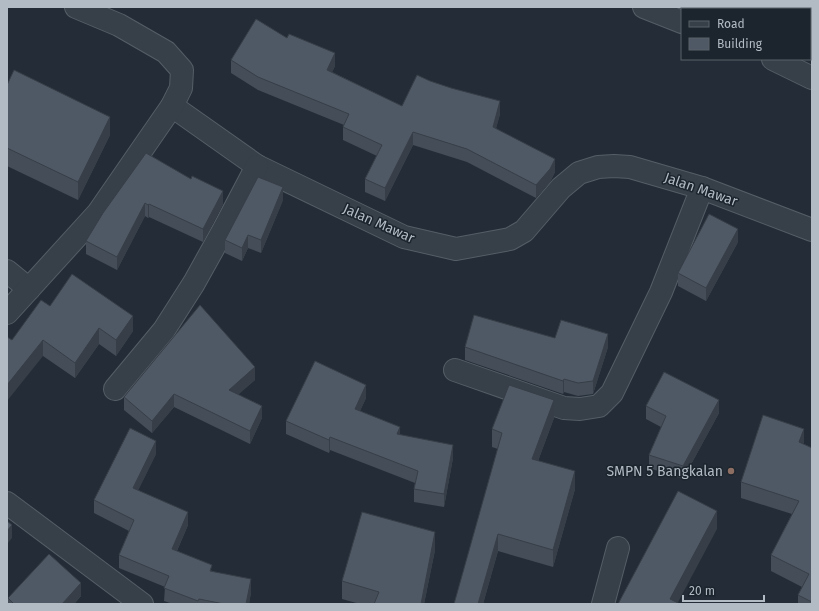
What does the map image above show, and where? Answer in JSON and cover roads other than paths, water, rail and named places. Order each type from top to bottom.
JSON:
[{"type":"street","points":[[7,313],[98,213],[172,106],[181,88],[182,70],[166,52],[119,25],[76,7]]},
{"type":"street","points":[[644,7],[681,22]]},
{"type":"street","points":[[775,60],[812,78]]},
{"type":"street","name":"Jalan Mawar","points":[[172,106],[257,166],[404,237],[456,249],[510,239],[524,231],[560,188],[579,173],[598,167],[614,166],[630,167],[702,188],[812,230]]},
{"type":"street","points":[[115,389],[164,330],[194,283],[257,166]]},
{"type":"street","points":[[455,370],[564,408],[580,410],[599,406],[612,393],[661,292],[702,188]]},
{"type":"street","points":[[7,272],[29,289]]},
{"type":"street","points":[[7,503],[142,604]]},
{"type":"street","points":[[602,604],[618,548]]},
{"type":"place","name":"SMPN 5 Bangkalan","points":[[731,471]]}]
